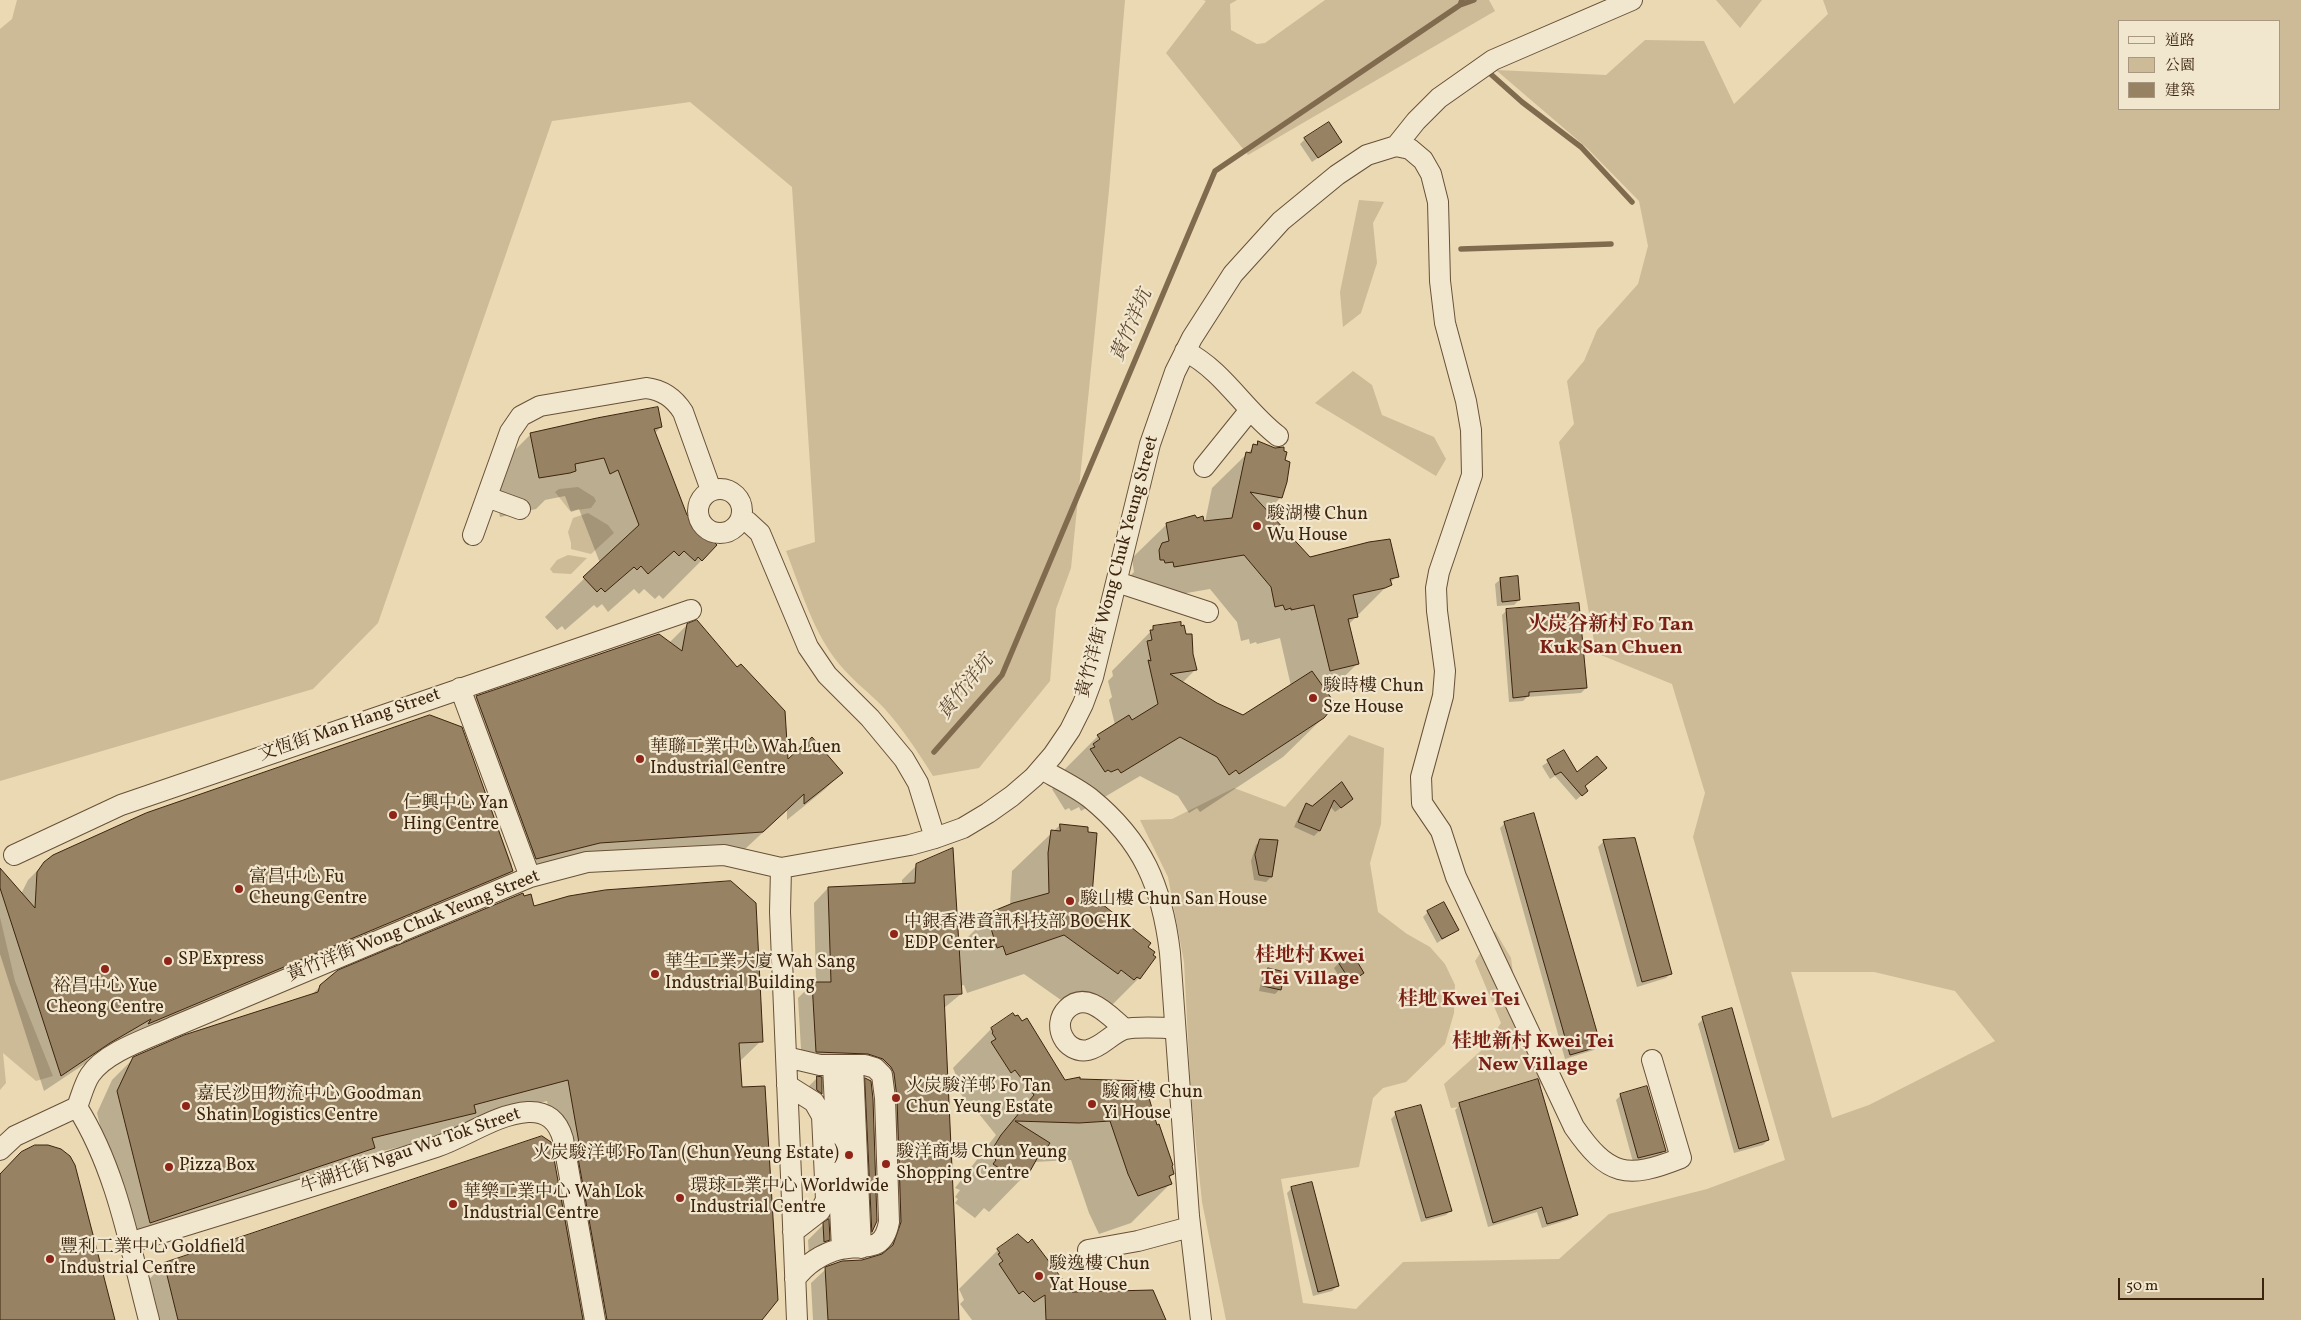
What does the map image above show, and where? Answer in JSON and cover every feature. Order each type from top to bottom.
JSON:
[{"type":"street","points":[[1632,0],[1493,60],[1456,84],[1439,98],[1416,121],[1396,146],[1410,150],[1423,160],[1431,174],[1438,202],[1440,281],[1445,323],[1466,401],[1472,445],[1472,475],[1470,484],[1439,572],[1436,588],[1445,671],[1443,696],[1421,777],[1422,803],[1441,831],[1456,877],[1574,1126],[1590,1150],[1613,1167],[1639,1172],[1681,1158],[1652,1060]]},
{"type":"street","name":"黃竹洋街 Wong Chuk Yeung Street","points":[[77,1107],[90,1075],[101,1063],[118,1053],[173,1027],[530,877],[587,862],[724,856],[781,868],[910,845],[935,838],[962,828],[1012,796],[1041,769],[1070,730],[1094,677],[1150,444],[1161,408],[1186,351],[1211,305],[1233,274],[1281,220],[1308,196],[1367,155],[1396,146]]},
{"type":"street","points":[[1186,351],[1217,372],[1261,423],[1278,436]]},
{"type":"street","points":[[474,535],[510,432],[521,416],[540,406],[646,388],[663,392],[678,404],[683,412],[711,490]]},
{"type":"street","points":[[1204,467],[1250,410]]},
{"type":"street","points":[[748,523],[725,533],[718,533],[704,528],[698,515],[698,507],[704,494],[718,488],[733,492],[741,504],[748,523],[765,541],[808,647],[827,675],[870,718],[904,760],[918,783],[935,838]]},
{"type":"street","points":[[487,497],[520,509]]},
{"type":"street","points":[[1117,582],[1208,612]]},
{"type":"street","name":"文恆街 Man Hang Street","points":[[14,855],[122,805],[691,610]]},
{"type":"street","points":[[460,688],[530,877]]},
{"type":"street","points":[[1041,769],[1089,797],[1124,830],[1143,857],[1157,887],[1166,919],[1190,1227],[1201,1320]]},
{"type":"street","points":[[781,868],[780,912],[797,1320]]},
{"type":"street","points":[[1125,1029],[1175,1028]]},
{"type":"street","points":[[786,1057],[833,1066],[865,1065],[875,1068],[882,1075],[885,1098],[889,1222],[887,1234],[881,1242],[871,1247],[852,1248],[817,1257],[803,1268],[795,1279]]},
{"type":"street","points":[[852,1248],[853,1065]]},
{"type":"street","points":[[833,1066],[852,1248]]},
{"type":"street","points":[[787,1085],[814,1102],[822,1116],[826,1200],[820,1211],[793,1232]]},
{"type":"street","points":[[0,1150],[15,1136],[77,1107],[93,1133],[101,1151],[129,1243],[149,1320]]},
{"type":"street","name":"牛湖托街 Ngau Wu Tok Street","points":[[129,1243],[440,1146],[512,1115],[529,1112],[546,1114],[559,1126],[563,1139],[595,1320]]},
{"type":"street","points":[[1088,1250],[1138,1241],[1190,1227]]},
{"type":"green space","points":[[17,0],[1125,0],[1109,190],[1071,568],[1056,609],[1050,681],[979,768],[933,776],[891,716],[845,671],[822,639],[808,610],[786,551],[815,542],[792,187],[690,102],[552,121],[378,623],[313,689],[0,781],[0,29],[12,19]]},
{"type":"green space","points":[[1203,0],[1237,0],[1230,4],[1231,30],[1257,44],[1265,43],[1325,0],[1489,0],[1495,11],[1248,155],[1166,53],[1206,1]]},
{"type":"green space","points":[[1716,0],[1762,0],[1740,28]]},
{"type":"green space","points":[[1823,0],[2301,0],[2301,1320],[1226,1320],[1202,1202],[1191,1096],[1184,962],[1168,877],[1140,820],[1172,819],[1234,788],[1285,807],[1349,735],[1384,748],[1381,824],[1370,863],[1378,912],[1407,934],[1430,947],[1445,964],[1455,985],[1454,1013],[1445,1044],[1406,1082],[1383,1088],[1373,1098],[1359,1167],[1281,1179],[1303,1303],[1356,1309],[1403,1262],[1559,1259],[1609,1214],[1707,1189],[1785,1160],[1693,837],[1705,793],[1672,684],[1596,653],[1559,442],[1574,424],[1567,381],[1584,361],[1597,330],[1638,284],[1648,246],[1639,201],[1587,148],[1496,70],[1606,75],[1645,40],[1704,41],[1734,104],[1828,14]],"holes":[[[1791,972],[1874,972],[1955,991],[1995,1041],[1869,1105],[1832,1118]]]},
{"type":"green space","points":[[1359,200],[1384,202],[1373,223],[1377,263],[1361,313],[1343,327],[1340,292]]},
{"type":"green space","points":[[1353,371],[1372,385],[1382,415],[1434,437],[1446,459],[1436,476],[1315,403]]},
{"type":"green space","points":[[578,487],[594,497],[596,501],[591,508],[570,511],[555,492],[559,489]]},
{"type":"green space","points":[[588,513],[608,525],[614,533],[591,554],[571,549],[568,532],[573,518]]},
{"type":"green space","points":[[568,555],[587,558],[571,574],[553,573],[550,569],[557,560]]},
{"type":"green space","points":[[0,917],[15,981],[53,1076],[36,1081],[3,1053],[6,1083],[0,1090]]},
{"type":"green space","points":[[1495,931],[1511,958],[1521,1035],[1536,1070],[1546,1083],[1485,1104],[1451,1108],[1444,1084],[1484,1048],[1501,1023],[1475,961]]},
{"type":"building","points":[[1329,122],[1342,142],[1318,158],[1304,138]]},
{"type":"building","points":[[658,407],[662,427],[654,429],[687,515],[717,545],[702,561],[698,557],[695,561],[684,551],[679,556],[674,551],[648,574],[641,566],[637,570],[634,567],[605,592],[601,588],[597,592],[583,577],[639,525],[618,470],[610,474],[604,458],[575,464],[576,471],[570,473],[539,478],[530,433]]},
{"type":"building","name":"駿湖樓 Chun Wu House","points":[[1258,441],[1275,448],[1284,447],[1284,451],[1287,452],[1285,460],[1290,462],[1287,482],[1282,498],[1250,492],[1310,557],[1369,542],[1390,539],[1399,577],[1390,579],[1392,585],[1385,588],[1353,595],[1358,617],[1348,619],[1359,664],[1330,671],[1314,605],[1291,610],[1291,608],[1285,610],[1283,605],[1275,607],[1271,587],[1244,555],[1174,567],[1173,562],[1165,563],[1164,560],[1160,560],[1159,550],[1162,543],[1169,541],[1166,523],[1195,515],[1197,518],[1203,516],[1204,521],[1232,518],[1246,452],[1251,453],[1253,444],[1257,445]]},
{"type":"building","points":[[1518,576],[1520,600],[1502,602],[1500,578]]},
{"type":"building","points":[[1579,603],[1587,688],[1529,692],[1529,696],[1513,698],[1506,609]]},
{"type":"building","name":"華聯工業中心 Wah Luen Industrial Centre","points":[[697,620],[737,667],[741,664],[785,711],[788,759],[812,737],[843,773],[804,804],[804,794],[763,832],[600,843],[536,859],[476,696],[659,634],[682,651],[687,624]]},
{"type":"building","name":"駿時樓 Chun Sze House","points":[[1181,622],[1181,626],[1184,625],[1186,634],[1192,634],[1193,654],[1197,670],[1170,674],[1217,703],[1243,715],[1312,671],[1334,702],[1327,707],[1330,711],[1324,718],[1239,774],[1236,770],[1229,775],[1217,757],[1180,737],[1121,773],[1118,769],[1105,772],[1090,749],[1095,747],[1093,744],[1100,739],[1097,735],[1129,715],[1132,720],[1158,704],[1148,660],[1151,661],[1147,641],[1152,640],[1150,630],[1153,630],[1153,626]]},
{"type":"building","points":[[430,715],[462,727],[513,871],[148,1024],[151,1019],[110,1043],[61,1076],[0,888],[0,868],[35,908],[37,872],[44,862],[53,855],[146,813]]},
{"type":"building","points":[[1564,750],[1577,772],[1597,756],[1607,768],[1585,786],[1588,791],[1582,796],[1561,772],[1555,775],[1547,760]]},
{"type":"building","points":[[1342,782],[1353,799],[1341,808],[1334,800],[1320,831],[1298,822],[1306,803],[1312,806]]},
{"type":"building","points":[[1534,813],[1601,1046],[1570,1055],[1504,822]]},
{"type":"building","name":"駿山樓 Chun San House","points":[[1060,824],[1088,827],[1088,832],[1097,833],[1092,896],[1151,943],[1148,947],[1155,952],[1153,955],[1156,957],[1140,979],[1137,977],[1134,980],[1121,970],[1118,974],[1064,935],[1006,955],[1003,946],[997,948],[989,922],[994,920],[991,912],[1013,903],[1049,893],[1048,853],[1051,830],[1060,831]]},
{"type":"building","points":[[1635,838],[1672,974],[1642,982],[1603,840]]},
{"type":"building","points":[[1260,839],[1278,840],[1272,877],[1259,875],[1255,855]]},
{"type":"building","name":"駿洋商場 Chun Yeung Shopping Centre","points":[[953,848],[962,994],[944,995],[959,1320],[828,1320],[825,1267],[842,1261],[862,1260],[882,1254],[893,1245],[901,1222],[897,1098],[894,1073],[891,1067],[883,1059],[868,1054],[816,1052],[812,982],[831,982],[828,887],[915,883],[916,864]]},
{"type":"building","points":[[731,881],[756,903],[763,1042],[739,1043],[742,1087],[765,1086],[778,1300],[762,1320],[607,1320],[578,1158],[582,1160],[568,1080],[474,1105],[476,1113],[372,1138],[375,1148],[150,1223],[117,1091],[133,1057],[184,1035],[318,992],[320,985],[338,970],[523,893],[524,896],[531,894],[534,906],[569,896],[605,890]]},
{"type":"building","points":[[1444,902],[1459,930],[1442,939],[1427,911]]},
{"type":"building","points":[[1352,953],[1364,973],[1351,982],[1338,962]]},
{"type":"building","points":[[1268,968],[1285,972],[1281,990],[1263,986]]},
{"type":"building","points":[[1732,1008],[1769,1140],[1739,1149],[1702,1017]]},
{"type":"building","name":"駿爾樓 Chun Yi House","points":[[1013,1013],[1015,1016],[1018,1015],[1022,1021],[1027,1018],[1065,1080],[1080,1077],[1080,1079],[1144,1081],[1157,1125],[1159,1124],[1173,1165],[1174,1174],[1169,1176],[1172,1184],[1138,1196],[1128,1174],[1110,1121],[1079,1123],[1015,1121],[1050,1143],[1041,1156],[1039,1155],[1029,1173],[1024,1170],[1015,1179],[993,1164],[998,1151],[993,1148],[1001,1135],[1034,1095],[1015,1070],[1011,1073],[991,1042],[996,1039],[991,1028]]},
{"type":"building","points":[[817,1076],[822,1077],[822,1094],[817,1090]]},
{"type":"building","points":[[865,1078],[871,1081],[873,1099],[877,1221],[872,1232]]},
{"type":"building","points":[[1538,1079],[1578,1215],[1547,1224],[1542,1207],[1493,1223],[1459,1103]]},
{"type":"building","points":[[1647,1086],[1666,1151],[1638,1158],[1620,1094]]},
{"type":"building","points":[[1421,1105],[1452,1211],[1426,1218],[1395,1112]]},
{"type":"building","name":"華樂工業中心 Wah Lok Industrial Centre","points":[[542,1136],[551,1142],[583,1320],[178,1320],[164,1263]]},
{"type":"building","name":"豐利工業中心 Goldfield Industrial Centre","points":[[35,1145],[48,1145],[61,1149],[70,1156],[75,1165],[115,1320],[0,1320],[0,1174],[21,1152]]},
{"type":"building","points":[[1312,1182],[1339,1286],[1318,1292],[1291,1187]]},
{"type":"building","points":[[829,1219],[830,1240],[824,1242],[823,1223]]},
{"type":"building","name":"駿逸樓 Chun Yat House","points":[[1018,1234],[1028,1243],[1032,1239],[1072,1292],[1153,1290],[1166,1320],[1046,1320],[1045,1295],[1034,1302],[1023,1291],[1019,1294],[999,1264],[1003,1261],[997,1249]]},
{"type":"waterway","name":"黃竹洋坑","points":[[934,752],[1002,675],[1215,171],[1460,5],[1462,0]]},
{"type":"waterway","points":[[1460,5],[1474,0]]},
{"type":"waterway","points":[[1485,69],[1522,102],[1581,147],[1632,202]]},
{"type":"waterway","points":[[1461,249],[1611,244]]},
{"type":"place","name":"駿湖樓 Chun Wu House","points":[[1257,526]]},
{"type":"place","name":"駿時樓 Chun Sze House","points":[[1313,698]]},
{"type":"place","name":"華聯工業中心 Wah Luen Industrial Centre","points":[[640,759]]},
{"type":"place","name":"仁興中心 Yan Hing Centre","points":[[393,815]]},
{"type":"place","name":"富昌中心 Fu Cheung Centre","points":[[239,889]]},
{"type":"place","name":"駿山樓 Chun San House","points":[[1070,901]]},
{"type":"place","name":"中銀香港資訊科技部 BOCHK EDP Center","points":[[894,934]]},
{"type":"place","name":"SP Express","points":[[168,961]]},
{"type":"place","name":"裕昌中心 Yue Cheong Centre","points":[[105,969]]},
{"type":"place","name":"華生工業大廈 Wah Sang Industrial Building","points":[[655,974]]},
{"type":"place","name":"火炭駿洋邨 Fo Tan Chun Yeung Estate","points":[[896,1098]]},
{"type":"place","name":"駿爾樓 Chun Yi House","points":[[1092,1104]]},
{"type":"place","name":"嘉民沙田物流中心 Goodman Shatin Logistics Centre","points":[[186,1106]]},
{"type":"place","name":"火炭駿洋邨 Fo Tan (Chun Yeung Estate)","points":[[849,1155]]},
{"type":"place","name":"駿洋商場 Chun Yeung Shopping Centre","points":[[886,1164]]},
{"type":"place","name":"Pizza Box","points":[[169,1167]]},
{"type":"place","name":"環球工業中心 Worldwide Industrial Centre","points":[[680,1198]]},
{"type":"place","name":"華樂工業中心 Wah Lok Industrial Centre","points":[[453,1204]]},
{"type":"place","name":"豐利工業中心 Goldfield Industrial Centre","points":[[50,1259]]},
{"type":"place","name":"駿逸樓 Chun Yat House","points":[[1039,1276]]},
{"type":"district","name":"火炭谷新村 Fo Tan Kuk San Chuen","points":[[1611,638]]},
{"type":"district","name":"桂地村 Kwei Tei Village","points":[[1310,968]]},
{"type":"district","name":"桂地 Kwei Tei","points":[[1459,1001]]},
{"type":"district","name":"桂地新村 Kwei Tei New Village","points":[[1533,1054]]}]
